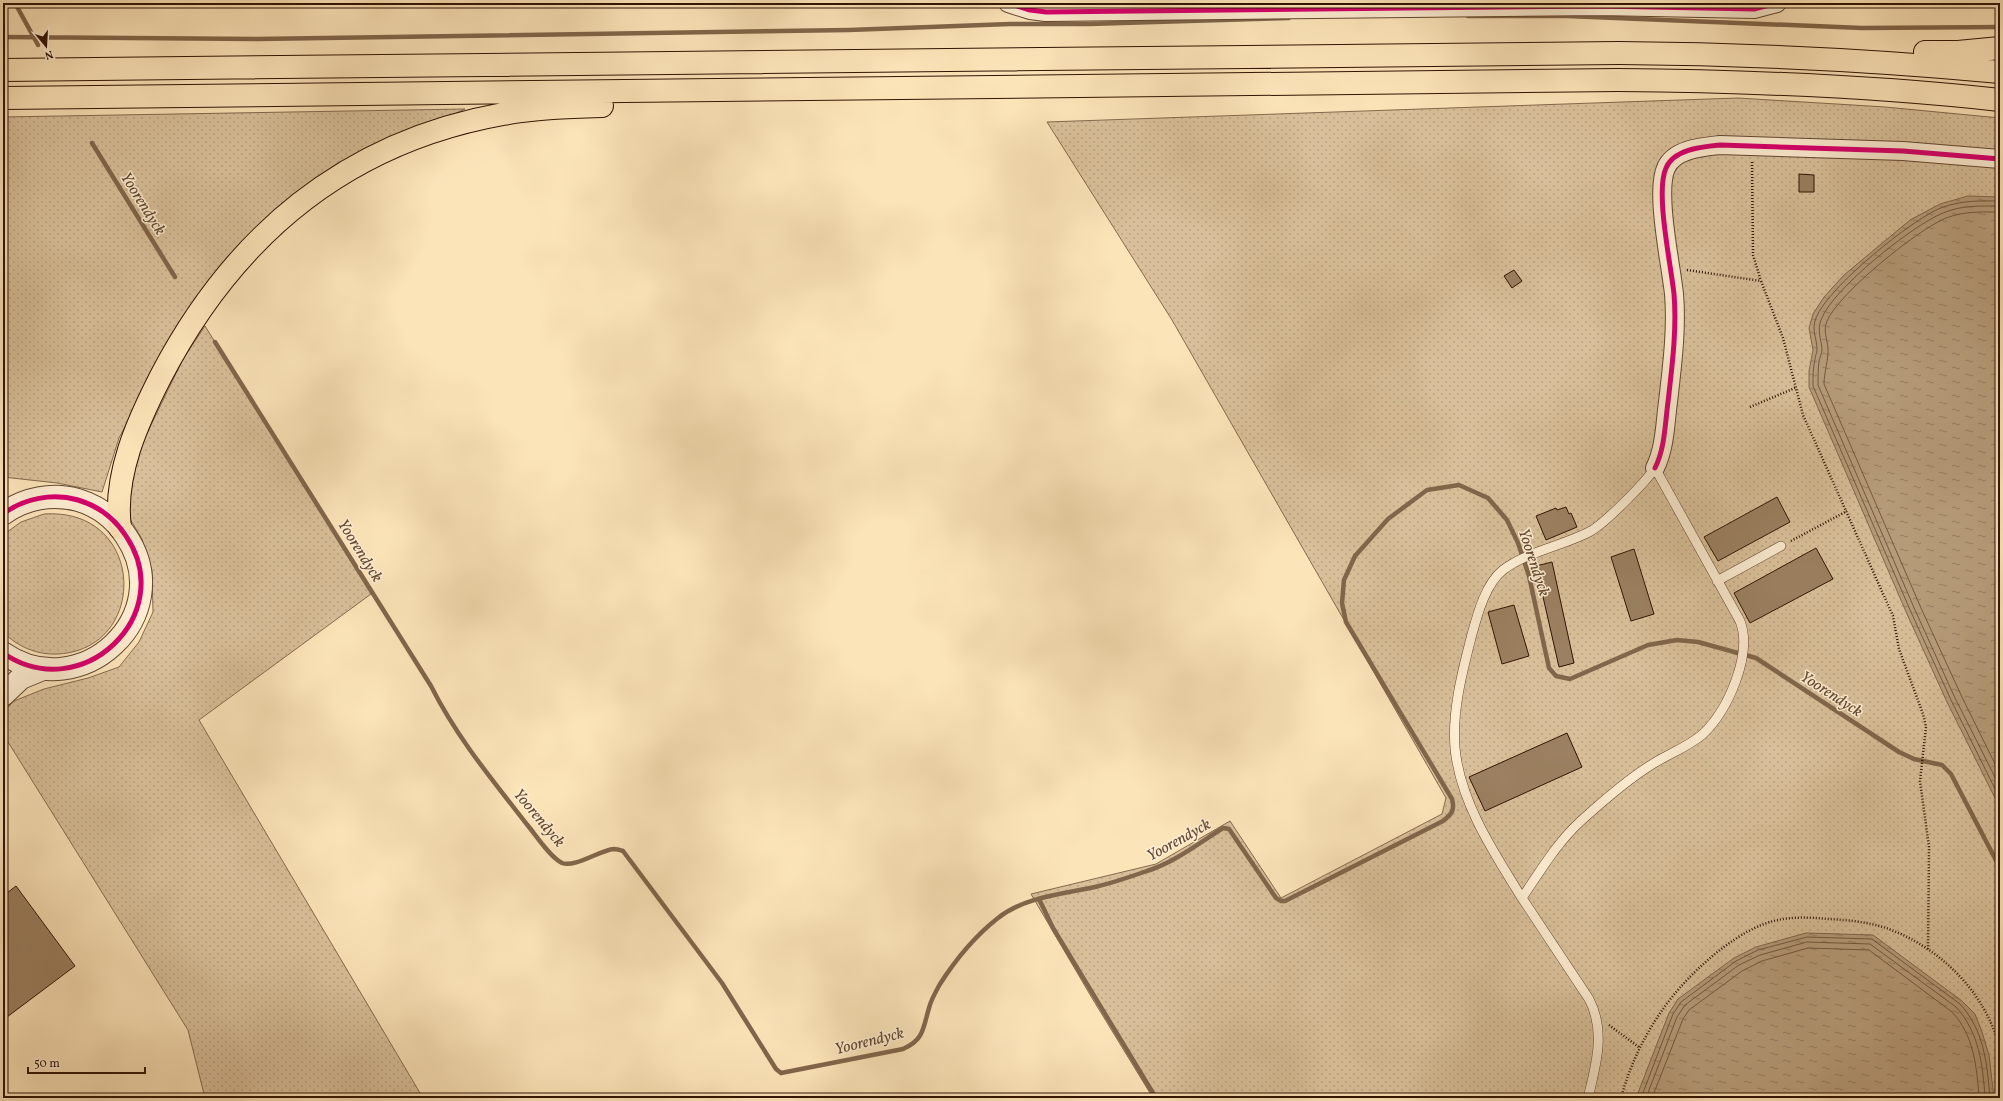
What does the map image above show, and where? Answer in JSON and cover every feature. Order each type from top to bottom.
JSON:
[{"type":"highway","points":[[1799,57],[1870,51],[1945,53],[2000,48]]},
{"type":"highway","points":[[3,70],[1558,53],[1710,54],[1799,57],[1899,63],[2000,72]]},
{"type":"highway","points":[[3,62],[119,69]]},
{"type":"highway","points":[[3,98],[1679,80],[1848,86],[2000,100]]},
{"type":"highway","points":[[120,528],[118,495],[126,462],[149,401],[190,326],[227,274],[264,235],[304,201],[342,174],[382,152],[425,135],[455,125],[505,114],[575,107],[700,103],[810,89]]},
{"type":"street","points":[[1008,3],[1030,10],[1046,12],[1599,6],[1754,9],[1777,3]]},
{"type":"street","points":[[1655,468],[1664,435],[1675,326],[1674,293],[1662,182],[1666,166],[1677,156],[1692,149],[1720,145],[1903,151],[2000,159]]},
{"type":"street","points":[[3,495],[30,500],[56,497],[76,500],[100,510],[120,528],[134,550],[140,576],[138,602],[128,627],[111,648],[89,662],[63,669],[43,669],[18,662],[3,653]]},
{"type":"street","points":[[3,514],[30,500]]},
{"type":"street","points":[[3,695],[21,678],[43,669]]},
{"type":"lane","points":[[1522,898],[1554,851],[1579,822],[1643,770],[1690,744],[1705,732],[1719,715],[1735,682],[1744,647],[1744,634],[1740,621],[1655,468],[1611,514],[1591,530],[1516,562],[1495,578],[1474,626],[1462,678],[1455,733],[1457,759],[1469,799],[1487,838],[1522,898],[1589,999],[1596,1015],[1598,1048],[1588,1098]]},
{"type":"lane","points":[[1717,581],[1782,546]]},
{"type":"path","points":[[1754,146],[1751,174],[1753,255],[1761,281],[1783,338],[1795,388],[1812,439],[1893,616],[1899,649],[1925,720],[1920,790],[1929,847],[1928,951]]},
{"type":"path","points":[[1670,267],[1761,281]]},
{"type":"path","points":[[1750,407],[1795,388]]},
{"type":"path","points":[[1782,546],[1846,511]]},
{"type":"path","points":[[1622,1098],[1632,1065],[1662,1009],[1691,976],[1726,946],[1762,924],[1785,918],[1805,917],[1862,922],[1895,932],[1928,951],[1941,960],[1960,977],[1975,995],[1991,1021],[2000,1051]]},
{"type":"path","points":[[1596,1015],[1640,1048]]},
{"type":"shaded area","points":[[1738,98],[1885,107],[2000,118],[2000,1098],[1153,1098],[1031,894],[1156,864],[1230,821],[1281,898],[1442,814],[1446,798],[1172,320],[1047,122]]},
{"type":"shaded area","points":[[465,109],[334,168],[173,334],[119,438],[102,492],[57,483],[3,477],[3,117]]},
{"type":"shaded area","points":[[205,326],[371,594],[199,720],[420,1093],[415,1098],[205,1098],[188,1030],[3,734],[3,712],[14,701],[44,689],[88,678],[119,667],[139,642],[153,612],[152,571],[142,539],[130,519],[124,499],[137,454],[183,359]]},
{"type":"shaded area","points":[[44,514],[78,518],[102,532],[118,554],[124,580],[121,606],[109,629],[88,646],[58,654],[43,653],[28,649],[15,642],[3,632],[3,535],[21,522]]},
{"type":"water","points":[[1968,196],[2000,197],[2000,808],[1947,702],[1907,614],[1809,387],[1809,371],[1813,350],[1809,328],[1813,314],[1824,297],[1844,275],[1910,220],[1940,204]]},
{"type":"water","points":[[1806,933],[1873,935],[1962,1001],[1975,1014],[1982,1032],[1989,1055],[1994,1098],[1636,1098],[1669,1013],[1678,999],[1734,958],[1756,947]]},
{"type":"building","points":[[1799,174],[1814,175],[1814,192],[1799,192]]},
{"type":"building","points":[[1514,270],[1522,281],[1512,288],[1504,276]]},
{"type":"building","points":[[1777,497],[1790,522],[1718,561],[1704,537]]},
{"type":"building","points":[[1566,507],[1569,514],[1571,513],[1577,527],[1546,540],[1536,516],[1556,508],[1557,510]]},
{"type":"building","points":[[1816,548],[1833,579],[1750,623],[1734,593]]},
{"type":"building","points":[[1634,549],[1654,614],[1631,621],[1611,557]]},
{"type":"building","points":[[1552,562],[1574,663],[1559,667],[1536,566]]},
{"type":"building","points":[[1514,605],[1529,656],[1502,664],[1488,612]]},
{"type":"building","points":[[1567,733],[1582,767],[1485,811],[1469,777]]},
{"type":"building","points":[[16,886],[75,966],[3,1020],[3,896]]},
{"type":"waterway","name":"Yoorendyck","points":[[15,3],[38,45]]},
{"type":"waterway","points":[[1468,16],[1567,16],[1862,28],[2000,27]]},
{"type":"waterway","points":[[3,37],[257,39],[849,30],[1010,24],[1089,24],[1289,18]]},
{"type":"waterway","name":"Yoorendyck","points":[[92,143],[175,277]]},
{"type":"waterway","name":"Yoorendyck","points":[[215,342],[431,686],[452,724],[544,847],[553,857],[562,863],[567,864],[580,861],[608,850],[615,849],[623,851],[722,983],[776,1069],[781,1073],[903,1049],[915,1042],[922,1033],[930,1005],[940,984],[959,957],[974,940],[998,918],[1020,905],[1044,897],[1108,884],[1157,867],[1186,852],[1223,828],[1229,829],[1276,898],[1281,901],[1285,901],[1443,821],[1451,814],[1453,809],[1452,799],[1346,622],[1342,603],[1344,580],[1355,556],[1388,519],[1427,490],[1459,485],[1488,498],[1507,520],[1518,543],[1529,576],[1549,668],[1556,676],[1570,679],[1648,645],[1677,640],[1698,642],[1756,658],[1899,752],[1914,759],[1942,765],[1951,774],[2000,868]]},
{"type":"waterway","points":[[1039,899],[1053,928],[1156,1098]]},
{"type":"cycle path","points":[[1008,3],[1030,10],[1046,12],[1599,6],[1754,9],[1777,3]]},
{"type":"cycle path","points":[[1655,468],[1661,452],[1664,436],[1674,348],[1674,294],[1662,194],[1663,179],[1666,168],[1675,157],[1689,150],[1720,145],[1903,151],[2000,159]]},
{"type":"cycle path","points":[[3,514],[20,504],[39,498],[49,497],[78,500],[99,510],[117,524],[126,536],[139,566],[140,595],[131,622],[114,644],[90,661],[63,669],[33,667],[3,653]]}]
